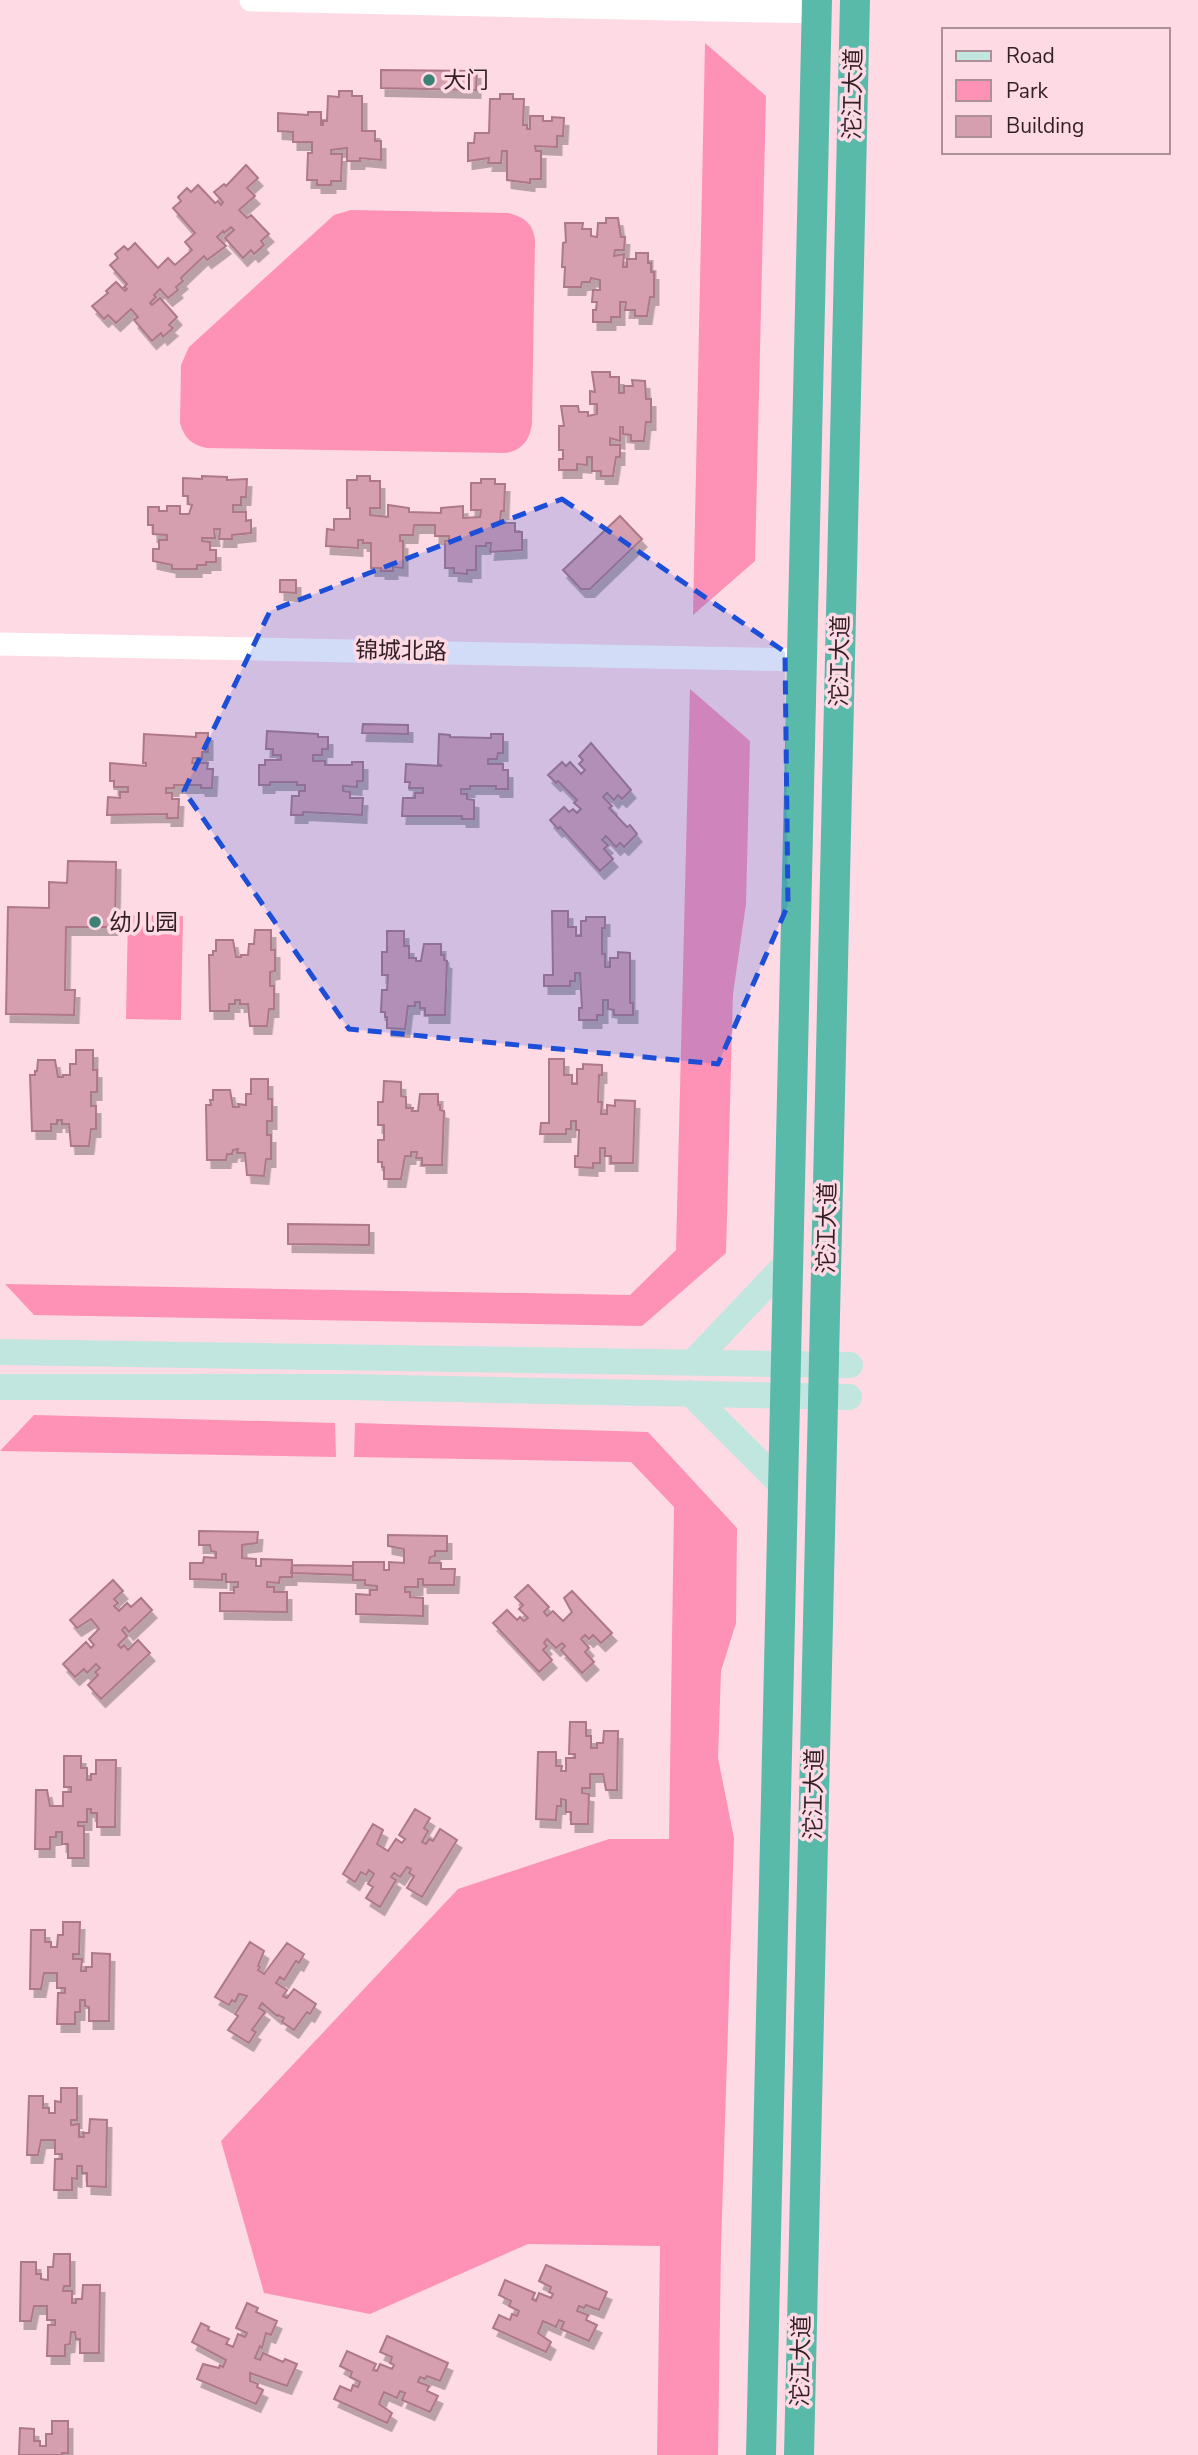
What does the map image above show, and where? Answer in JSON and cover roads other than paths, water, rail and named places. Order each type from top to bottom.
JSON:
[{"type":"highway","name":"沱江大道","points":[[799,2455],[837,1365],[855,0]]},
{"type":"highway","name":"沱江大道","points":[[761,2455],[816,6]]},
{"type":"main road","points":[[693,1362],[788,1262]]},
{"type":"main road","points":[[0,1352],[837,1365]]},
{"type":"main road","points":[[0,1387],[346,1387],[836,1396]]},
{"type":"main road","points":[[690,1393],[783,1486]]},
{"type":"street","points":[[251,0],[816,6]]},
{"type":"street","name":"锦城北路","points":[[0,644],[802,660]]},
{"type":"place","name":"大门","points":[[429,80]]},
{"type":"place","name":"幼儿园","points":[[95,922]]}]
